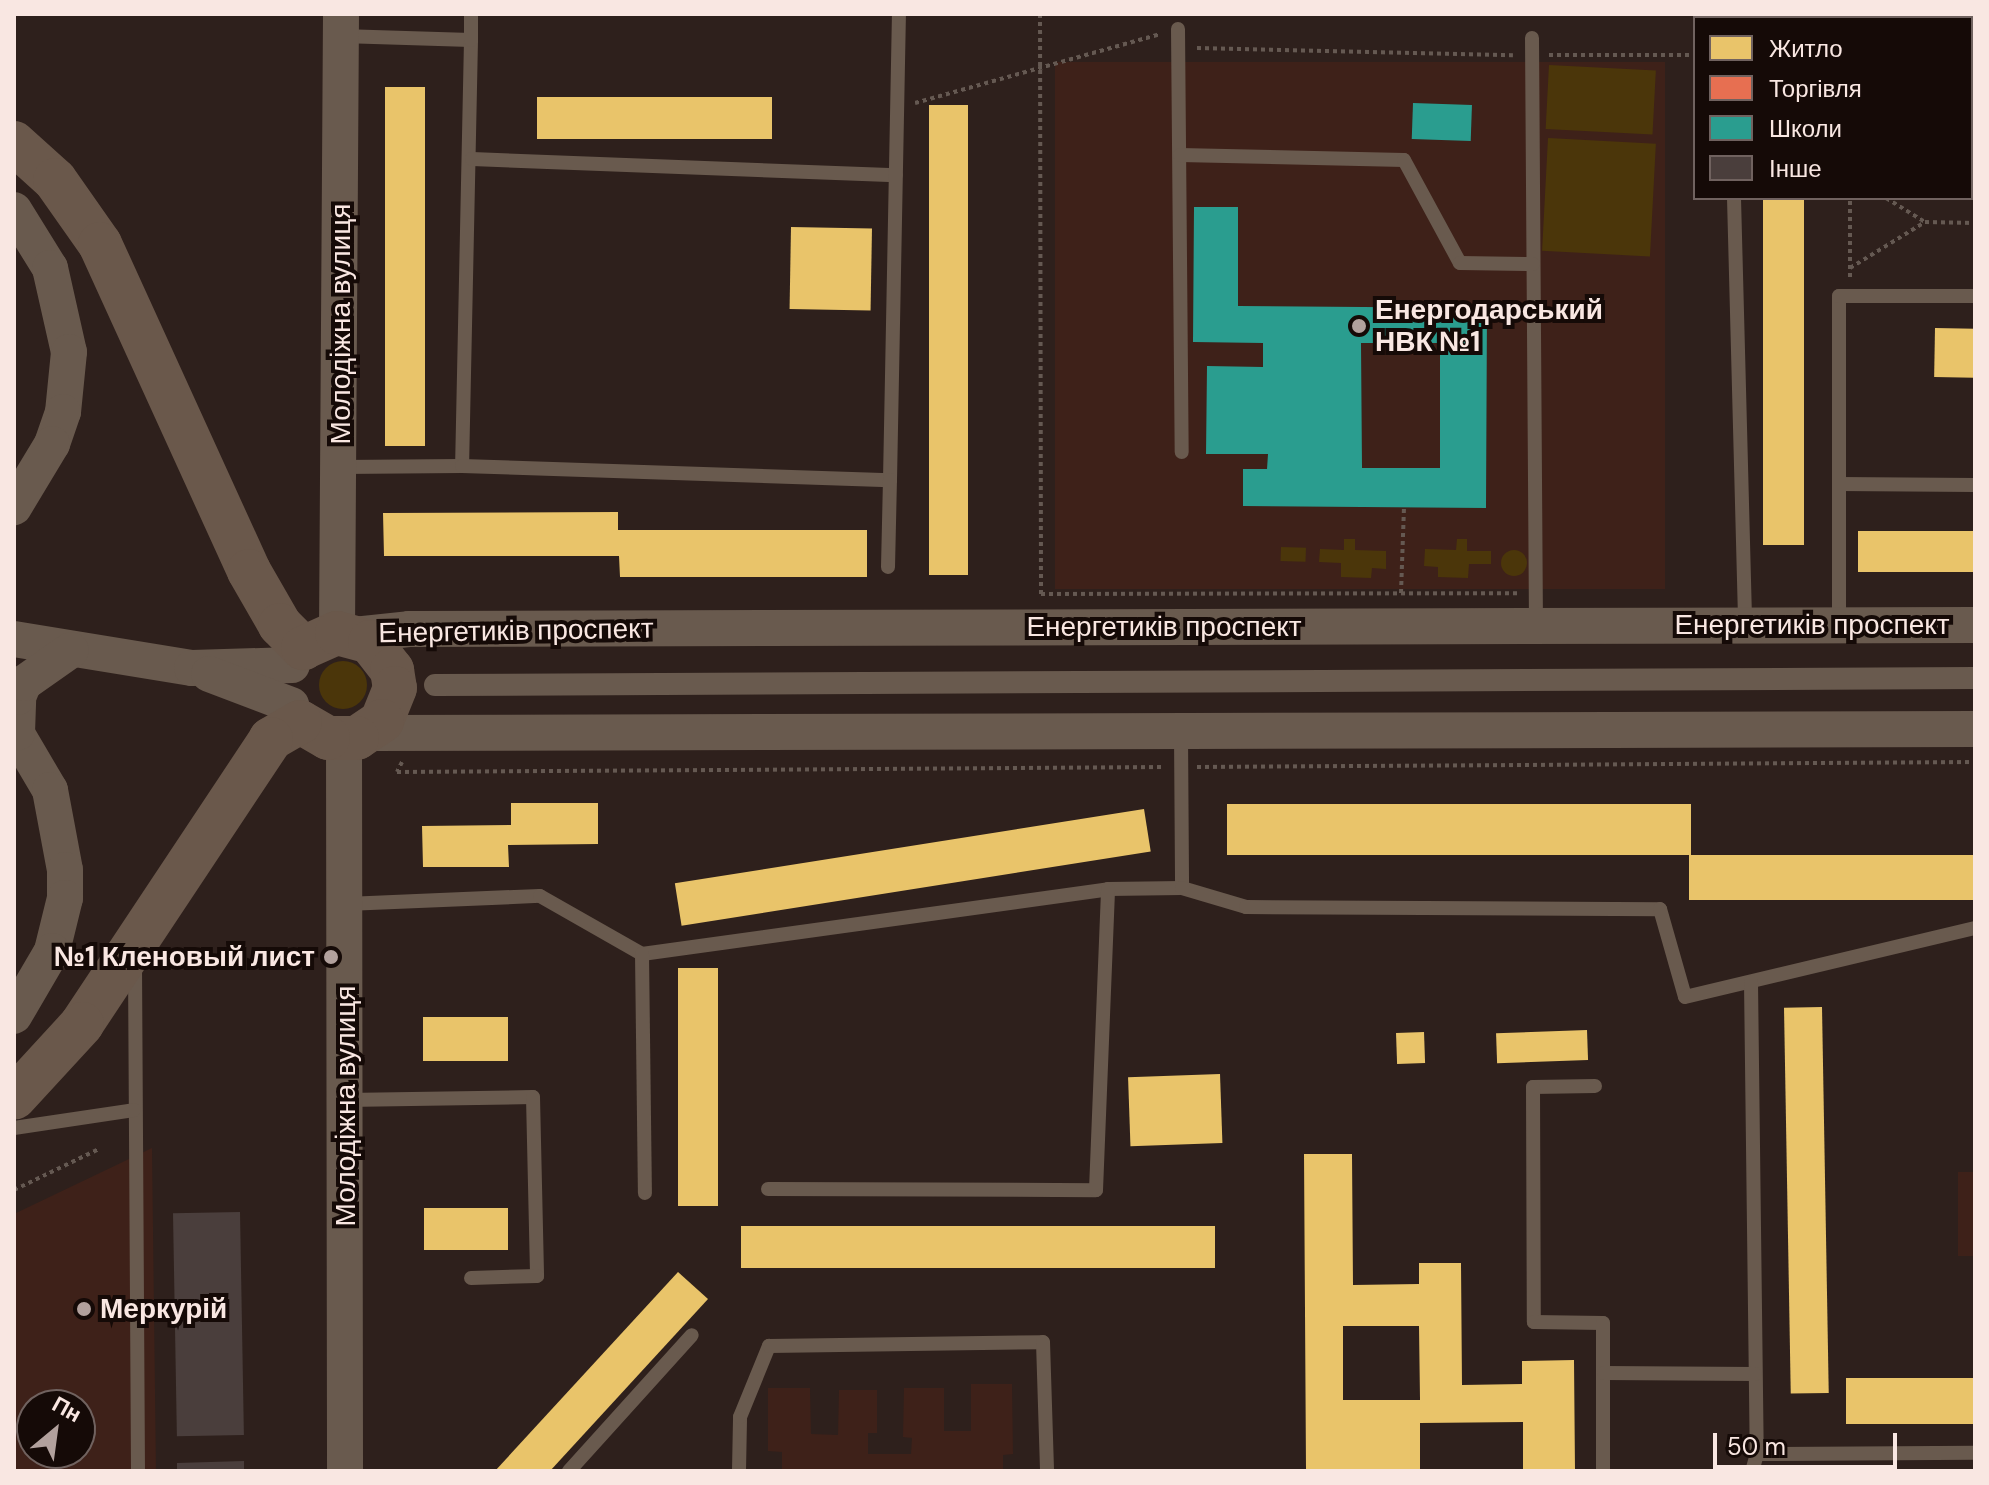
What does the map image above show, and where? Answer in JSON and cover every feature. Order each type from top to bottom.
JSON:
[{"type":"main road","points":[[14,143],[55,180],[100,244],[249,571],[280,625],[321,645],[384,654],[393,679],[391,706],[356,736],[313,732],[296,714],[271,739],[136,946],[65,1046],[14,1098]]},
{"type":"street","name":"Молодіжна вулиця","points":[[321,645],[341,467],[341,25]]},
{"type":"street","points":[[14,210],[50,268],[69,352],[63,412],[52,444],[14,507]]},
{"type":"street","name":"Енергетиків проспект","points":[[192,668],[425,629],[1041,610],[1536,610],[1745,625],[1975,625]]},
{"type":"street","points":[[14,639],[192,668],[296,714]]},
{"type":"street","points":[[296,714],[287,685],[321,645]]},
{"type":"street","points":[[14,646],[71,650]]},
{"type":"street","points":[[14,1016],[52,951],[65,898],[65,870],[50,790],[16,731],[18,697],[24,683],[71,650]]},
{"type":"street","points":[[435,685],[1975,678]]},
{"type":"street","points":[[356,736],[1975,729]]},
{"type":"street","name":"Молодіжна вулиця","points":[[345,1471],[346,904],[356,736]]},
{"type":"lane","points":[[462,466],[472,159],[471,14]]},
{"type":"lane","points":[[888,567],[899,14]]},
{"type":"lane","points":[[341,25],[471,40]]},
{"type":"lane","points":[[1178,29],[1182,452]]},
{"type":"lane","points":[[1532,38],[1536,610]]},
{"type":"lane","points":[[1180,155],[1404,160],[1460,263],[1533,264]]},
{"type":"lane","points":[[472,159],[896,175]]},
{"type":"lane","points":[[1734,200],[1745,625]]},
{"type":"lane","points":[[1839,625],[1839,296],[1975,296]]},
{"type":"lane","points":[[341,467],[462,466],[890,480]]},
{"type":"lane","points":[[1839,484],[1975,485]]},
{"type":"lane","points":[[1181,734],[1182,888]]},
{"type":"lane","points":[[346,904],[540,896],[642,954],[1108,889],[1182,888],[1246,907],[1660,909],[1685,997],[1975,928]]},
{"type":"lane","points":[[768,1189],[1096,1190],[1108,889]]},
{"type":"lane","points":[[136,946],[134,1110],[138,1471]]},
{"type":"lane","points":[[642,954],[645,1193]]},
{"type":"lane","points":[[1751,982],[1757,1454],[1752,1471]]},
{"type":"lane","points":[[1595,1086],[1533,1087],[1534,1322],[1603,1323],[1603,1471]]},
{"type":"lane","points":[[346,1100],[533,1097],[537,1276],[471,1278]]},
{"type":"lane","points":[[14,1128],[134,1110]]},
{"type":"lane","points":[[569,1471],[692,1335]]},
{"type":"lane","points":[[739,1471],[740,1417],[769,1346],[1043,1342],[1047,1471]]},
{"type":"lane","points":[[1604,1373],[1755,1374]]},
{"type":"lane","points":[[1757,1454],[1975,1453]]},
{"type":"path","points":[[1040,14],[1041,610],[1401,593],[1536,610]]},
{"type":"path","points":[[897,108],[1178,29]]},
{"type":"path","points":[[1179,48],[1693,55]]},
{"type":"path","points":[[1850,200],[1850,296]]},
{"type":"path","points":[[1889,200],[1925,222],[1975,223]]},
{"type":"path","points":[[1850,268],[1925,222]]},
{"type":"path","points":[[1401,593],[1404,507]]},
{"type":"path","points":[[14,1190],[99,1149]]},
{"type":"shaded area","name":"Енергодарський НВК №1","points":[[1055,62],[1665,62],[1665,589],[1055,589]]},
{"type":"shaded area","points":[[1549,65],[1656,71],[1653,135],[1546,129]]},
{"type":"shaded area","points":[[1548,138],[1656,144],[1650,256],[1542,251]]},
{"type":"shaded area","points":[[1344,539],[1355,539],[1355,550],[1386,551],[1386,569],[1372,568],[1371,578],[1341,577],[1341,563],[1319,562],[1320,549],[1344,550]]},
{"type":"shaded area","points":[[1457,539],[1467,539],[1467,551],[1491,551],[1491,564],[1469,564],[1468,578],[1438,577],[1438,567],[1424,566],[1425,549],[1456,550]]},
{"type":"shaded area","points":[[1281,547],[1306,548],[1305,562],[1281,561]]},
{"type":"shaded area","points":[[1514,550],[1523,554],[1527,563],[1523,572],[1514,576],[1505,572],[1501,563],[1505,554]]},
{"type":"shaded area","points":[[343,661],[352,662],[360,668],[366,676],[366,694],[360,702],[352,708],[343,709],[334,708],[326,702],[320,694],[319,685],[320,676],[326,668],[334,662]]},
{"type":"shaded area","name":"Меркурій","points":[[152,1148],[156,1471],[14,1471],[14,1214]]},
{"type":"shaded area","points":[[1958,1172],[1975,1172],[1975,1256],[1958,1256]]},
{"type":"shaded area","points":[[971,1384],[1012,1384],[1013,1454],[1003,1455],[1003,1471],[782,1471],[782,1452],[768,1451],[768,1388],[810,1388],[811,1434],[838,1435],[839,1390],[877,1390],[877,1433],[868,1433],[868,1454],[911,1454],[912,1438],[903,1437],[904,1388],[944,1388],[944,1431],[971,1431]]},
{"type":"building: Житло","points":[[385,87],[425,87],[425,446],[385,446]]},
{"type":"building: Житло","points":[[537,97],[772,97],[772,139],[537,139]]},
{"type":"building: Житло","points":[[929,105],[968,105],[968,575],[929,575]]},
{"type":"building: Житло","points":[[1763,200],[1804,200],[1804,545],[1763,545]]},
{"type":"building: Житло","points":[[791,227],[872,228],[871,310],[790,309]]},
{"type":"building: Житло","points":[[1935,328],[1975,329],[1974,378],[1934,377]]},
{"type":"building: Житло","points":[[618,512],[618,530],[867,530],[867,577],[620,577],[619,556],[384,556],[383,513]]},
{"type":"building: Житло","points":[[1858,531],[1975,531],[1975,572],[1858,572]]},
{"type":"building: Житло","points":[[511,803],[598,803],[598,844],[508,845],[509,867],[423,867],[422,826],[511,825]]},
{"type":"building: Житло","points":[[1227,804],[1691,804],[1691,855],[1227,855]]},
{"type":"building: Житло","points":[[1144,809],[1151,851],[682,926],[675,883]]},
{"type":"building: Житло","points":[[1689,855],[1975,855],[1975,900],[1689,900]]},
{"type":"building: Житло","points":[[678,968],[718,968],[718,1206],[678,1206]]},
{"type":"building: Житло","points":[[1822,1007],[1829,1393],[1791,1394],[1784,1008]]},
{"type":"building: Житло","points":[[423,1017],[508,1017],[508,1061],[423,1061]]},
{"type":"building: Житло","points":[[1587,1030],[1588,1060],[1497,1063],[1496,1033]]},
{"type":"building: Житло","points":[[1424,1032],[1425,1063],[1397,1064],[1396,1033]]},
{"type":"building: Житло","points":[[1220,1074],[1222,1143],[1130,1146],[1128,1077]]},
{"type":"building: Житло","points":[[1304,1154],[1352,1154],[1353,1285],[1419,1284],[1419,1263],[1461,1263],[1462,1385],[1522,1384],[1522,1361],[1574,1360],[1575,1471],[1523,1471],[1523,1422],[1420,1423],[1420,1471],[1306,1471]],"holes":[[[1343,1326],[1419,1326],[1420,1400],[1343,1400]]]},
{"type":"building: Житло","points":[[424,1208],[508,1208],[508,1250],[424,1250]]},
{"type":"building: Житло","points":[[741,1226],[1215,1226],[1215,1268],[741,1268]]},
{"type":"building: Житло","points":[[678,1272],[708,1299],[550,1471],[495,1471]]},
{"type":"building: Житло","points":[[1846,1378],[1975,1378],[1975,1424],[1846,1424]]},
{"type":"building: Торгівля","points":[[1775,14],[1861,14],[1861,16]]},
{"type":"building: Школи","points":[[1413,103],[1472,105],[1471,141],[1412,139]]},
{"type":"building: Школи","points":[[1194,207],[1238,207],[1238,306],[1487,308],[1486,508],[1243,506],[1243,469],[1267,469],[1268,454],[1206,454],[1207,366],[1263,367],[1263,343],[1193,342]],"holes":[[[1361,343],[1440,343],[1440,468],[1362,468]]]},
{"type":"building: Інше","points":[[240,1212],[244,1435],[177,1436],[173,1213]]},
{"type":"building: Інше","points":[[244,1461],[244,1471],[177,1471],[177,1463]]},
{"type":"place","name":"Енергодарський НВК №1","points":[[1359,326]]},
{"type":"place","name":"№1 Кленовый лист","points":[[331,957]]},
{"type":"place","name":"Меркурій","points":[[84,1309]]}]
